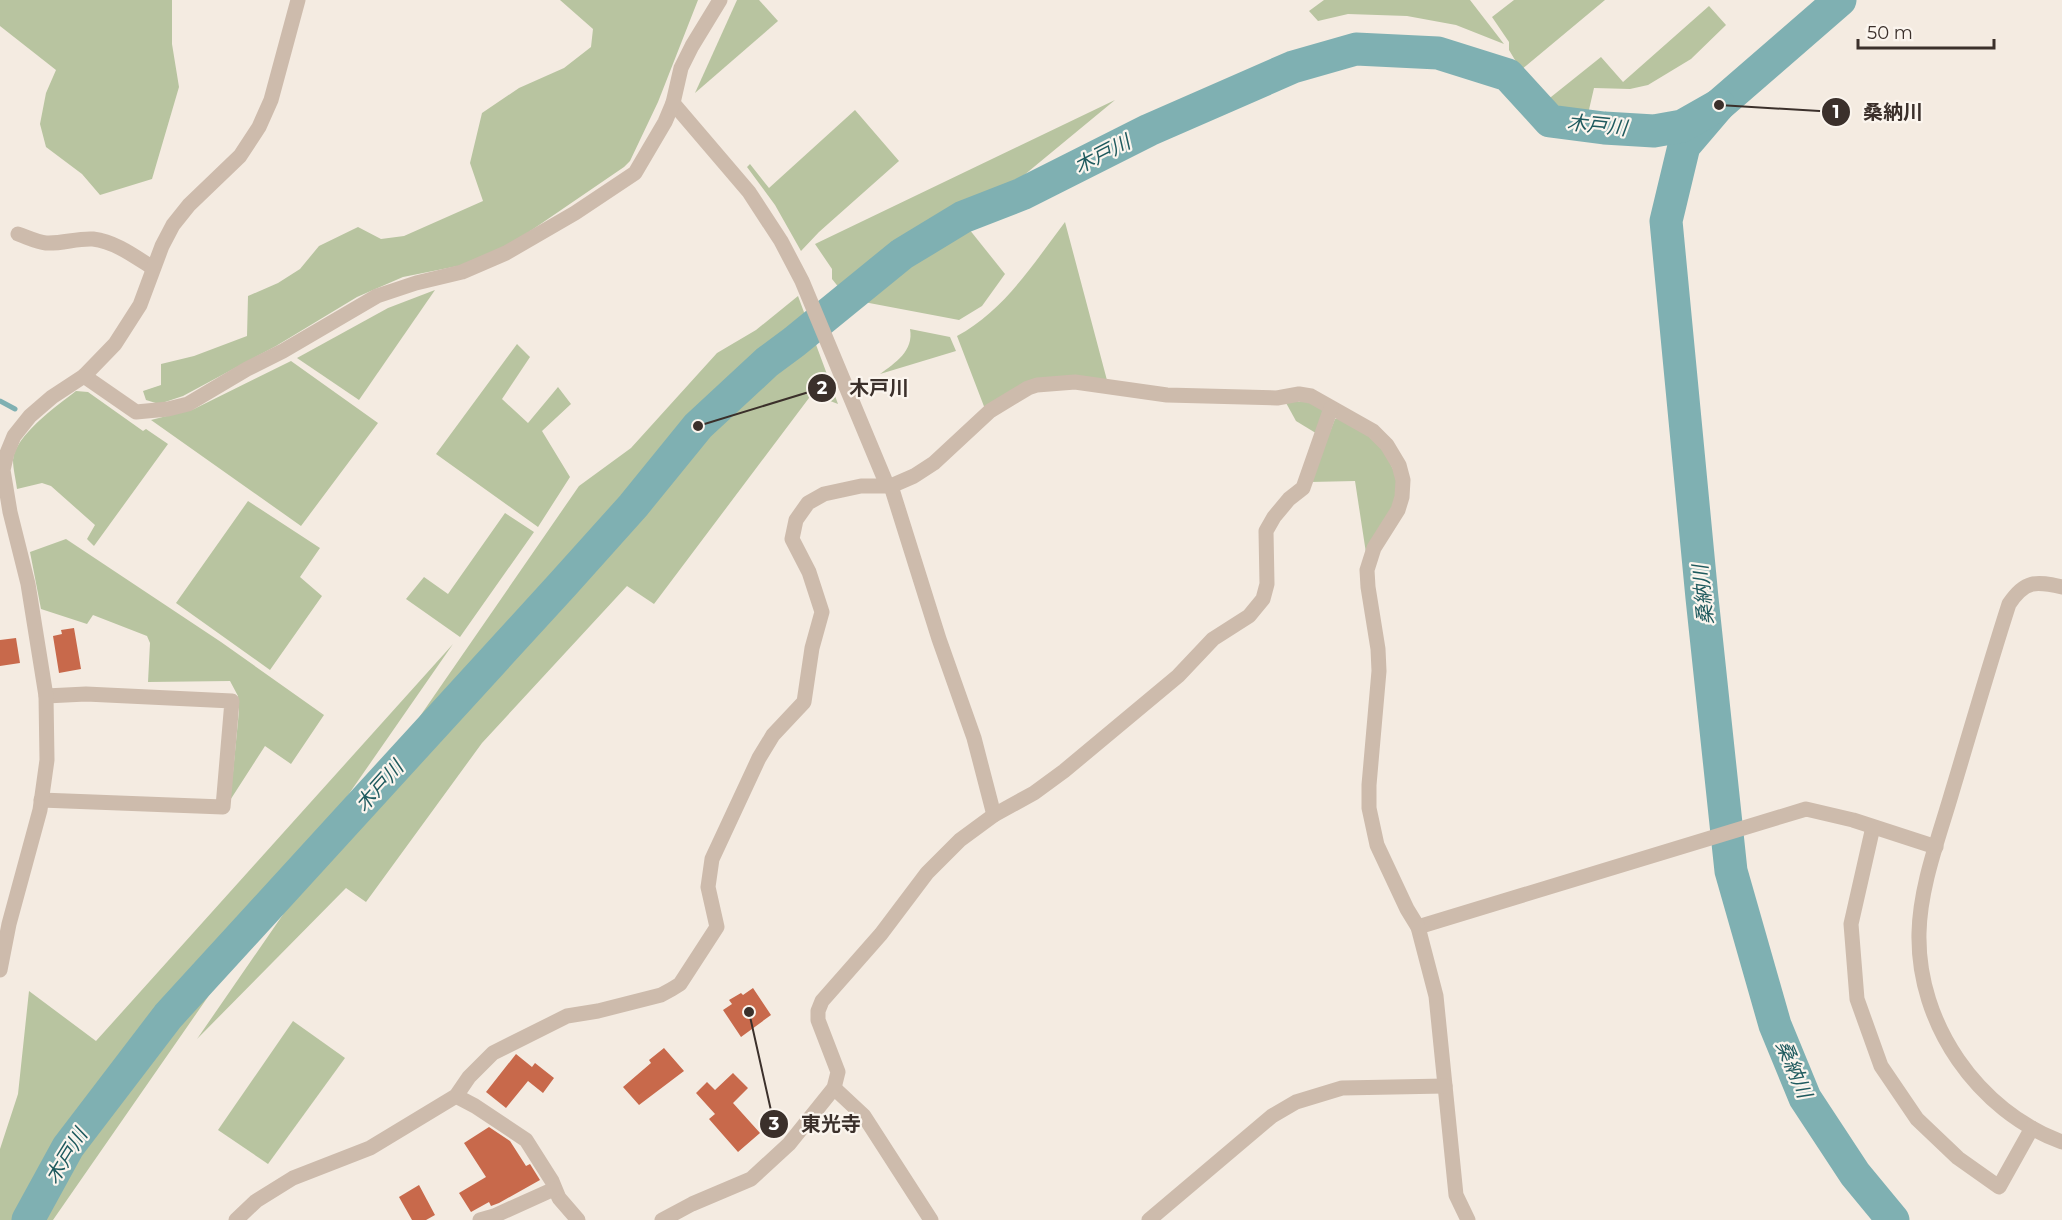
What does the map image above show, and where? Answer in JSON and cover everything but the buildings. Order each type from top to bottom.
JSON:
[{"type":"street","points":[[0,970],[4,930],[41,800],[48,760],[46,696],[28,584],[5,512],[3,470],[7,453],[14,436],[30,416],[52,397],[84,376],[115,344],[140,305],[153,268],[173,225],[189,205],[240,156],[259,127],[271,100],[298,0]]},
{"type":"street","points":[[136,412],[168,409],[188,404],[377,296],[416,283],[462,272],[506,254],[575,213],[635,173],[655,142],[673,102],[681,69],[692,46],[720,0]]},
{"type":"street","points":[[673,102],[749,192],[781,241],[802,281],[889,485],[974,738],[994,814]]},
{"type":"street","points":[[18,234],[43,243],[96,239],[118,246],[153,268]]},
{"type":"street","points":[[84,376],[148,423]]},
{"type":"street","points":[[236,1220],[256,1201],[293,1178],[370,1148],[456,1096],[470,1077],[494,1053],[567,1016],[598,1011],[661,995],[680,984],[717,927],[708,887],[712,859],[718,844],[759,758],[773,735],[804,702],[812,648],[822,612],[809,572],[792,539],[796,520],[808,503],[824,494],[861,486],[889,485],[914,476],[934,463],[990,411],[1029,388],[1044,384],[1075,382],[1167,395],[1277,398],[1299,394],[1311,396],[1362,424],[1388,445],[1399,465],[1403,480],[1402,497],[1398,510],[1374,548],[1367,570],[1379,671],[1369,808],[1377,845],[1418,927],[1436,996],[1456,1195],[1468,1220]]},
{"type":"street","points":[[662,1220],[692,1204],[751,1179],[789,1144],[834,1088],[838,1072],[818,1020],[818,1011],[822,1001],[881,934],[927,873],[960,840],[994,814],[1034,793],[1073,764],[1178,676],[1213,639],[1249,616],[1263,599],[1267,584],[1266,531],[1281,508],[1303,488],[1331,408]]},
{"type":"street","points":[[2062,587],[2049,584],[2028,584],[2018,591],[2009,604],[1936,847],[1922,901],[1919,934],[1921,962],[1930,1005],[1944,1038],[1964,1068],[1986,1094],[2006,1111],[2032,1128],[2062,1142]]},
{"type":"street","points":[[41,800],[223,807],[232,701],[86,694],[46,696]]},
{"type":"street","points":[[1418,927],[1806,809],[1936,847]]},
{"type":"street","points":[[1873,827],[1851,924],[1857,999],[1881,1066],[1917,1119],[1958,1158],[1999,1187],[2032,1128]]},
{"type":"street","points":[[1149,1220],[1272,1116],[1296,1102],[1342,1088],[1445,1086]]},
{"type":"street","points":[[834,1088],[864,1116],[931,1220]]},
{"type":"street","points":[[456,1096],[484,1111],[526,1140],[552,1181],[559,1198],[578,1220]]},
{"type":"street","points":[[480,1220],[554,1189]]},
{"type":"green space","points":[[0,0],[172,0],[172,44],[179,87],[152,179],[100,195],[82,174],[46,147],[40,124],[46,93],[56,70],[0,26]]},
{"type":"green space","points":[[560,0],[698,0],[658,102],[630,161],[624,167],[507,247],[463,265],[403,277],[357,297],[276,346],[183,396],[159,404],[146,400],[143,391],[161,385],[161,364],[194,356],[247,336],[248,296],[278,283],[300,269],[319,246],[358,227],[381,239],[404,236],[483,201],[470,163],[482,113],[519,88],[564,68],[591,47],[593,29]]},
{"type":"green space","points":[[737,0],[759,0],[778,21],[695,93]]},
{"type":"green space","points":[[1324,0],[1470,0],[1504,44],[1456,25],[1407,16],[1348,14],[1318,21],[1309,11]]},
{"type":"green space","points":[[1514,0],[1605,0],[1521,70],[1509,50],[1509,42],[1492,17]]},
{"type":"green space","points":[[1709,6],[1726,25],[1691,59],[1648,85],[1630,89],[1594,88],[1588,114],[1557,114],[1546,101],[1601,57],[1623,82]]},
{"type":"green space","points":[[1115,100],[965,224],[1005,274],[982,306],[959,320],[848,299],[832,279],[832,269],[815,244]]},
{"type":"green space","points":[[855,110],[899,161],[819,232],[801,251],[775,205],[747,167],[750,164],[769,188]]},
{"type":"green space","points":[[1065,222],[1108,384],[1076,379],[985,409],[957,336],[974,326],[1003,300]]},
{"type":"green space","points":[[435,290],[359,400],[297,358],[388,308]]},
{"type":"green space","points":[[798,296],[838,404],[812,394],[654,604],[627,586],[482,743],[366,902],[346,888],[197,1039],[579,486],[631,448],[717,353],[756,330]]},
{"type":"green space","points":[[910,329],[950,337],[956,351],[880,374],[897,361],[906,350],[909,344]]},
{"type":"green space","points":[[517,344],[530,357],[502,399],[528,423],[558,387],[571,404],[542,431],[570,477],[538,527],[436,454]]},
{"type":"green space","points":[[291,361],[378,423],[301,526],[151,420],[194,409]]},
{"type":"green space","points":[[76,391],[88,392],[143,431],[146,429],[168,444],[94,546],[87,539],[95,525],[51,486],[42,483],[17,489],[13,467],[16,450],[29,431]]},
{"type":"green space","points":[[1285,401],[1309,402],[1323,409],[1319,435],[1296,421]]},
{"type":"green space","points":[[1335,419],[1342,419],[1361,429],[1383,448],[1399,482],[1395,507],[1366,553],[1355,481],[1310,482]]},
{"type":"green space","points":[[248,501],[320,548],[300,577],[322,596],[270,670],[176,603]]},
{"type":"green space","points":[[505,513],[534,532],[460,637],[406,599],[424,577],[448,594]]},
{"type":"green space","points":[[66,539],[221,642],[324,715],[291,764],[265,746],[227,805],[239,711],[238,696],[230,681],[148,682],[150,643],[147,636],[93,615],[87,624],[41,609],[30,552]]},
{"type":"green space","points":[[453,644],[53,1220],[0,1220],[0,1149],[18,1094],[29,991],[96,1041]]},
{"type":"green space","points":[[293,1021],[345,1058],[268,1164],[218,1130]]},
{"type":"waterway","name":"桑納川","points":[[1840,0],[1719,105],[1684,146],[1666,221],[1731,871],[1775,1025],[1805,1098],[1855,1174],[1893,1220]]},
{"type":"waterway","name":"木戸川","points":[[28,1220],[68,1147],[168,1016],[563,584],[633,506],[698,426],[767,362],[902,254],[963,217],[1022,194],[1149,130],[1293,67],[1356,49],[1438,53],[1508,75],[1550,121],[1654,131],[1682,126],[1719,105]]},
{"type":"waterway","points":[[0,401],[15,409]]},
{"type":"place","name":"桑納川","points":[[1719,105]]},
{"type":"place","name":"木戸川","points":[[698,426]]},
{"type":"place","name":"東光寺","points":[[749,1012]]}]
